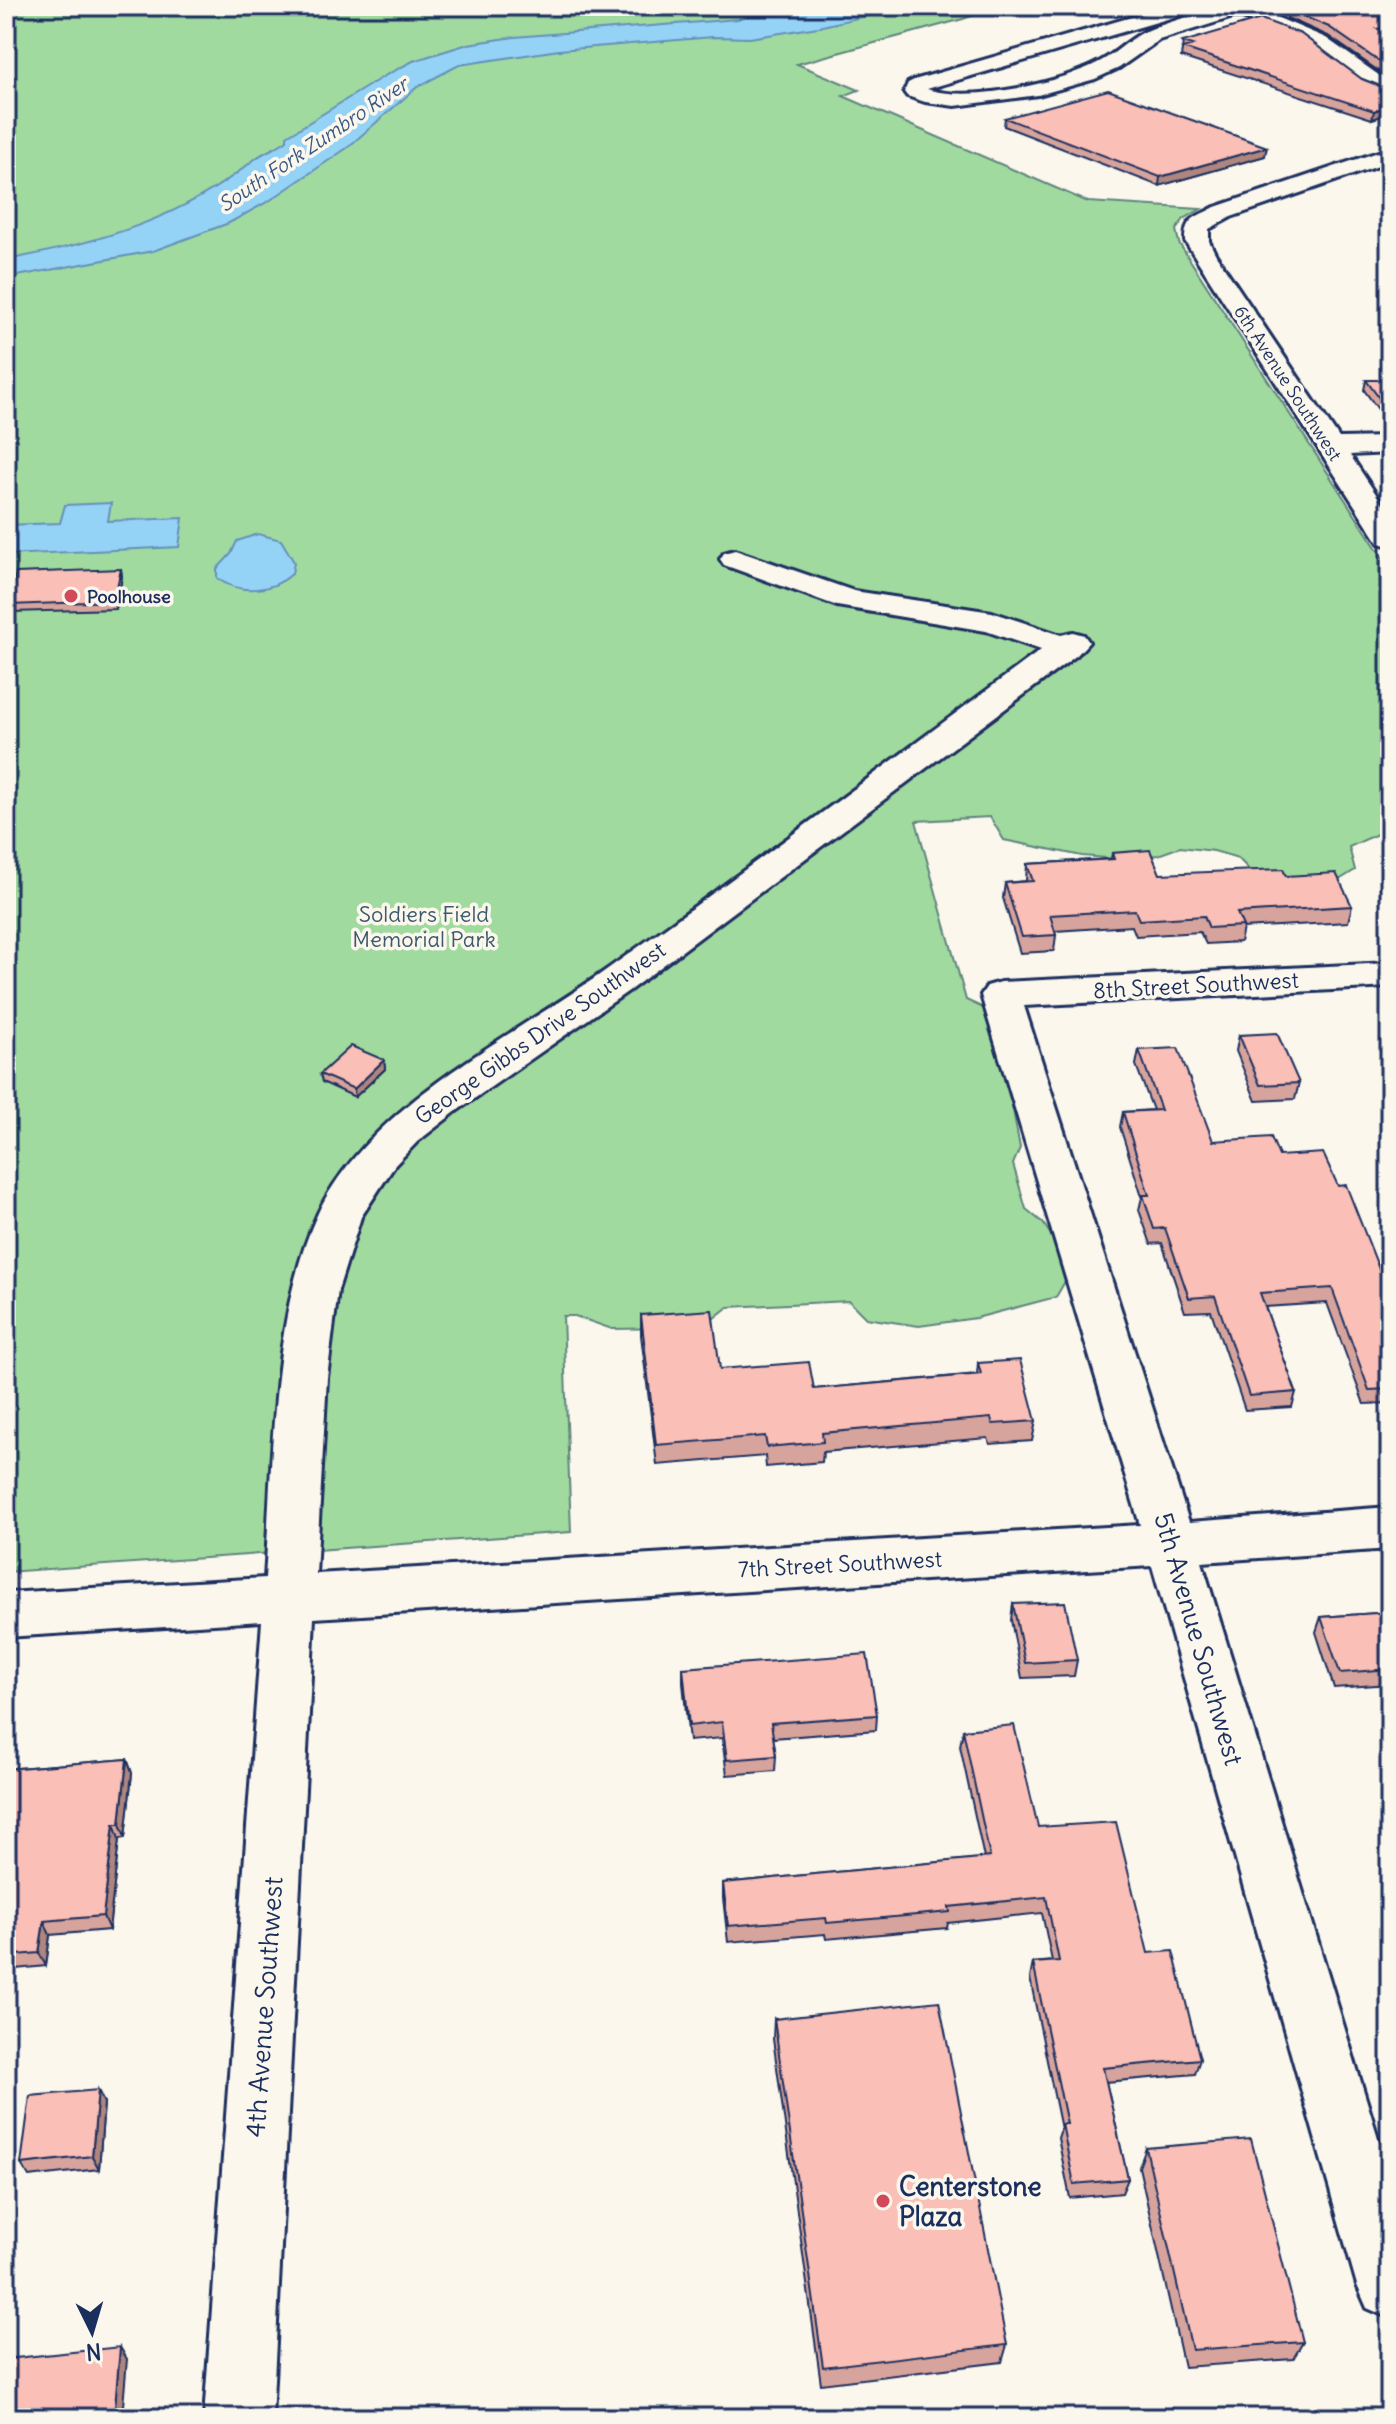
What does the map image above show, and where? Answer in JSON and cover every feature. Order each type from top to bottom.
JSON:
[{"type":"street","points":[[1191,6],[921,84],[915,87],[914,92],[924,97],[944,98],[1016,94],[1050,88],[1106,67],[1149,37],[1238,7],[1317,40],[1361,77],[1390,91]]},
{"type":"street","points":[[1352,169],[1390,155]]},
{"type":"street","points":[[1352,169],[1390,175]]},
{"type":"street","name":"6th Avenue Southwest","points":[[1352,169],[1223,212],[1197,226],[1197,241],[1390,537]]},
{"type":"street","points":[[1329,447],[1390,445]]},
{"type":"street","name":"George Gibbs Drive Southwest","points":[[290,1597],[303,1378],[315,1290],[340,1214],[380,1155],[443,1100],[616,981],[1070,645],[992,622],[848,599],[735,559]]},
{"type":"street","name":"8th Street Southwest","points":[[1001,995],[1390,975]]},
{"type":"street","name":"5th Avenue Southwest","points":[[1001,995],[1171,1544],[1390,2285]]},
{"type":"street","name":"7th Street Southwest","points":[[6,1615],[1390,1528]]},
{"type":"street","name":"4th Avenue Southwest","points":[[238,2418],[290,1597]]},
{"type":"green space","name":"Soldiers Field Memorial Park","points":[[6,6],[999,6],[963,19],[797,64],[859,90],[843,96],[1088,202],[1201,209],[1184,219],[1176,230],[1179,243],[1390,569],[1390,835],[1377,834],[1349,847],[1355,870],[1339,880],[1255,876],[1238,858],[1214,851],[1180,847],[1158,855],[1119,859],[1082,856],[1004,840],[990,817],[916,821],[966,1000],[990,1011],[999,1034],[1020,1148],[1013,1164],[1026,1209],[1043,1223],[1057,1244],[1067,1278],[1056,1297],[976,1318],[919,1326],[866,1318],[849,1301],[728,1307],[709,1322],[671,1328],[612,1329],[575,1316],[563,1316],[571,1532],[6,1572]]},
{"type":"water","name":"South Fork Zumbro River","points":[[814,6],[910,6],[818,27],[750,38],[713,37],[559,50],[459,65],[417,87],[347,148],[269,201],[229,223],[153,251],[6,278],[6,260],[138,226],[199,198],[283,143],[287,136],[413,61],[468,44],[514,37],[738,19]]},
{"type":"water","points":[[111,503],[108,521],[183,518],[179,547],[6,555],[6,525],[60,523],[65,505]]},
{"type":"water","points":[[258,534],[281,540],[294,562],[292,574],[275,585],[255,589],[235,587],[217,578],[217,569],[231,554],[237,541]]},
{"type":"building","points":[[1300,6],[1390,6],[1390,26],[1378,29],[1390,33],[1390,69],[1329,27],[1288,10]]},
{"type":"building","points":[[1261,19],[1301,34],[1362,79],[1390,90],[1390,105],[1374,111],[1183,48],[1193,45],[1183,42]]},
{"type":"building","points":[[1108,90],[1267,147],[1160,177],[1005,118]]},
{"type":"building","points":[[1366,380],[1390,380],[1390,413]]},
{"type":"building","name":"Poolhouse","points":[[121,569],[114,601],[9,605],[16,573]]},
{"type":"building","points":[[1150,850],[1160,874],[1283,869],[1286,876],[1336,873],[1352,906],[1237,913],[1243,926],[1209,928],[1204,916],[1139,920],[1135,910],[1050,915],[1056,935],[1022,937],[1005,883],[1033,881],[1027,864],[1114,859],[1112,853]]},
{"type":"building","points":[[1277,1033],[1299,1083],[1260,1085],[1239,1035]]},
{"type":"building","points":[[351,1046],[384,1060],[354,1089],[320,1074]]},
{"type":"building","points":[[1178,1048],[1213,1141],[1271,1137],[1279,1156],[1323,1153],[1338,1186],[1346,1185],[1390,1297],[1390,1389],[1369,1390],[1332,1288],[1260,1293],[1296,1392],[1249,1396],[1215,1296],[1189,1298],[1165,1228],[1154,1229],[1143,1195],[1149,1195],[1123,1112],[1161,1110],[1139,1050]]},
{"type":"building","points":[[712,1310],[720,1369],[809,1362],[814,1389],[981,1374],[978,1363],[1020,1360],[1036,1421],[993,1424],[991,1418],[822,1433],[823,1442],[767,1447],[765,1436],[656,1445],[641,1315]]},
{"type":"building","points":[[1065,1602],[1077,1660],[1025,1663],[1013,1604]]},
{"type":"building","points":[[1390,1612],[1390,1669],[1340,1673],[1321,1617]]},
{"type":"building","points":[[867,1654],[877,1715],[771,1723],[776,1756],[727,1760],[722,1722],[689,1726],[683,1668]]},
{"type":"building","points":[[1014,1725],[1038,1827],[1116,1822],[1148,1953],[1173,1951],[1200,2059],[1103,2068],[1128,2179],[1074,2184],[1062,2124],[1067,2124],[1033,1963],[1059,1961],[1046,1897],[949,1907],[950,1912],[827,1923],[826,1918],[728,1926],[723,1883],[990,1857],[963,1730]]},
{"type":"building","points":[[127,1759],[120,1824],[114,1824],[103,1916],[44,1921],[39,1953],[6,1956],[6,1769]]},
{"type":"building","name":"Centerstone Plaza","points":[[939,2001],[1007,2345],[823,2367],[774,2019]]},
{"type":"building","points":[[98,2090],[92,2156],[21,2164],[30,2096]]},
{"type":"building","points":[[1251,2139],[1303,2342],[1192,2350],[1146,2148]]},
{"type":"building","points":[[120,2347],[114,2418],[6,2418],[6,2359]]},
{"type":"place","name":"Poolhouse","points":[[71,596]]},
{"type":"place","name":"Centerstone Plaza","points":[[883,2201]]}]
